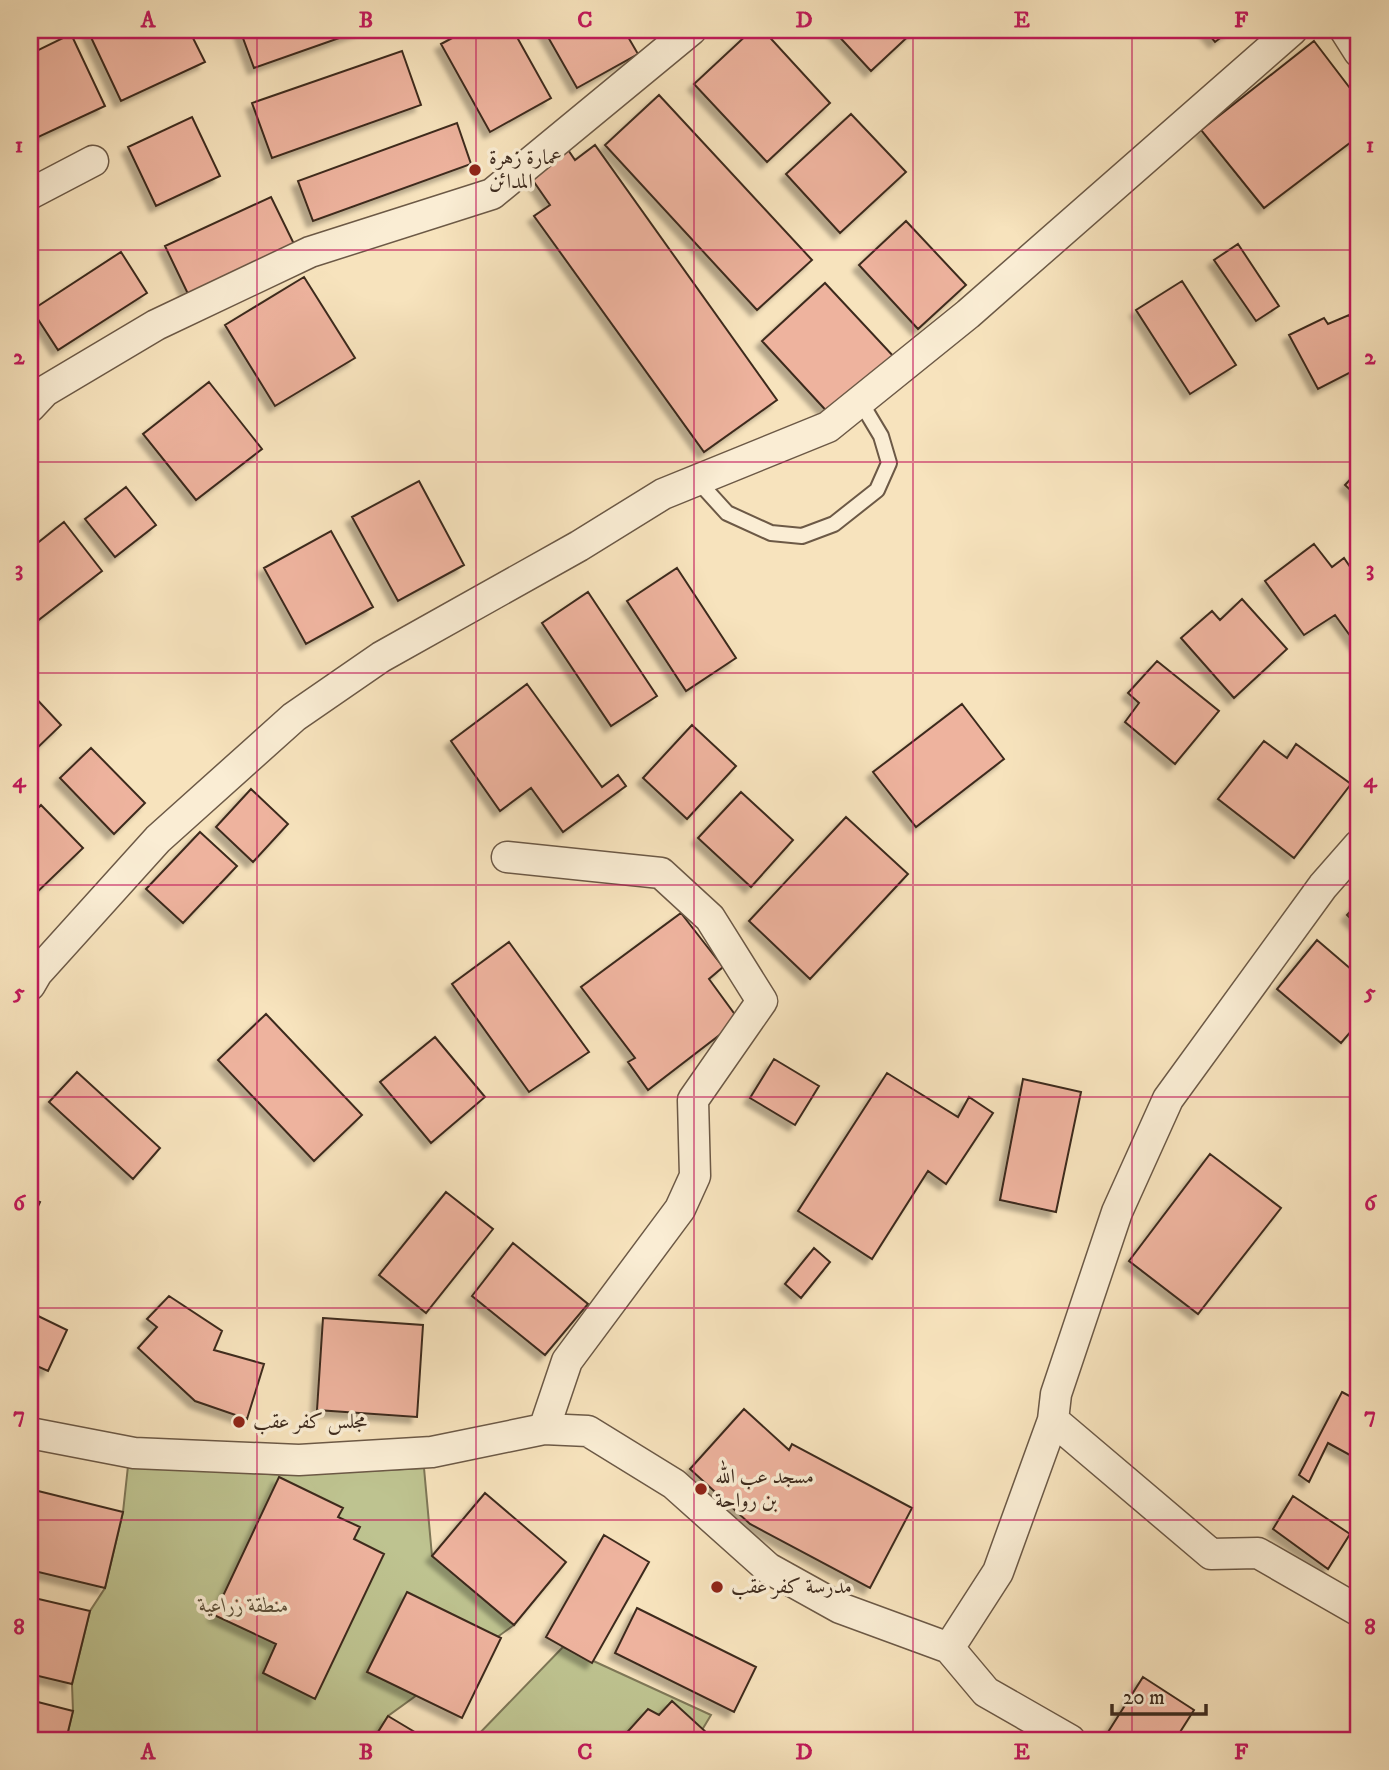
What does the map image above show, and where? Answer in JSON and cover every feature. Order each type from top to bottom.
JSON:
[{"type":"street","points":[[30,407],[45,391],[156,324],[310,252],[492,194],[691,30]]},
{"type":"street","points":[[30,985],[37,973],[158,839],[294,717],[381,657],[579,546],[663,494],[828,427],[968,314],[1292,30]]},
{"type":"street","points":[[1345,30],[1359,52]]},
{"type":"street","points":[[30,194],[93,160]]},
{"type":"street","points":[[949,1648],[998,1572],[1053,1420],[1056,1394],[1117,1212],[1168,1099],[1323,886],[1359,845]]},
{"type":"street","points":[[507,857],[661,873],[710,918],[762,1001],[692,1100],[695,1176],[680,1209],[567,1361],[544,1429]]},
{"type":"street","points":[[1053,1420],[1211,1554],[1258,1553],[1359,1611]]},
{"type":"street","points":[[30,1433],[134,1453],[299,1460],[432,1452],[544,1429],[588,1431],[674,1485],[768,1567],[840,1608],[949,1648],[986,1692],[1070,1740]]},
{"type":"lane","points":[[697,480],[727,513],[771,533],[802,536],[834,524],[877,491],[889,463],[881,436],[860,401]]},
{"type":"green space","name":"منطقة زراعية","points":[[128,1466],[287,1475],[424,1468],[432,1556],[514,1625],[388,1716],[373,1740],[66,1740],[73,1711],[72,1684],[90,1611],[105,1588],[123,1512]]},
{"type":"green space","points":[[563,1647],[711,1715],[696,1740],[473,1740]]},
{"type":"building","points":[[189,30],[205,62],[121,101],[88,31]]},
{"type":"building","points":[[240,30],[362,30],[254,68]]},
{"type":"building","points":[[467,30],[513,30],[551,98],[490,132],[441,44]]},
{"type":"building","points":[[544,30],[624,30],[638,54],[577,88]]},
{"type":"building","points":[[752,30],[763,30],[830,103],[767,162],[694,84]]},
{"type":"building","points":[[833,30],[915,30],[871,71]]},
{"type":"building","points":[[1205,30],[1231,30],[1215,42]]},
{"type":"building","points":[[71,34],[105,106],[34,139],[30,130],[30,54]]},
{"type":"building","points":[[1314,41],[1359,100],[1359,136],[1264,208],[1201,130]]},
{"type":"building","points":[[402,51],[421,105],[272,158],[252,103]]},
{"type":"building","points":[[659,95],[812,260],[757,310],[605,145]]},
{"type":"building","points":[[851,114],[906,172],[840,233],[786,174]]},
{"type":"building","points":[[192,117],[220,176],[156,206],[128,147]]},
{"type":"building","points":[[457,123],[471,164],[313,221],[298,181]]},
{"type":"building","points":[[562,141],[575,160],[595,145],[777,400],[704,452],[534,216],[550,205],[525,169]]},
{"type":"building","points":[[271,197],[295,246],[189,296],[165,246]]},
{"type":"building","points":[[906,221],[966,285],[918,329],[859,265]]},
{"type":"building","points":[[1238,244],[1279,306],[1256,321],[1214,260]]},
{"type":"building","points":[[121,252],[147,293],[58,350],[32,310]]},
{"type":"building","points":[[304,277],[355,358],[275,406],[225,325]]},
{"type":"building","points":[[1182,281],[1236,365],[1190,394],[1136,310]]},
{"type":"building","points":[[825,283],[895,358],[832,417],[762,341]]},
{"type":"building","points":[[1349,315],[1359,335],[1359,368],[1318,389],[1289,335],[1324,318],[1328,324]]},
{"type":"building","points":[[209,382],[262,449],[196,500],[143,434]]},
{"type":"building","points":[[1359,470],[1359,498],[1345,485]]},
{"type":"building","points":[[419,481],[464,565],[398,601],[352,517]]},
{"type":"building","points":[[126,487],[156,525],[115,557],[85,519]]},
{"type":"building","points":[[64,522],[102,571],[36,622],[30,614],[30,549]]},
{"type":"building","points":[[331,531],[373,607],[306,644],[264,568]]},
{"type":"building","points":[[1314,544],[1332,567],[1344,558],[1359,580],[1359,648],[1335,615],[1304,635],[1265,581]]},
{"type":"building","points":[[677,568],[736,658],[686,691],[627,601]]},
{"type":"building","points":[[588,592],[657,696],[611,726],[542,623]]},
{"type":"building","points":[[1242,599],[1287,649],[1234,698],[1181,638],[1212,611],[1220,620]]},
{"type":"building","points":[[1157,661],[1219,711],[1175,764],[1125,722],[1139,703],[1128,693]]},
{"type":"building","points":[[527,684],[602,787],[618,775],[626,786],[563,832],[531,788],[500,811],[451,741]]},
{"type":"building","points":[[30,692],[61,725],[30,755]]},
{"type":"building","points":[[962,704],[1004,759],[916,827],[873,772]]},
{"type":"building","points":[[692,725],[736,766],[687,819],[643,778]]},
{"type":"building","points":[[1264,741],[1287,758],[1296,744],[1351,784],[1294,858],[1218,799]]},
{"type":"building","points":[[91,748],[145,803],[114,834],[60,778]]},
{"type":"building","points":[[251,789],[288,824],[253,862],[216,827]]},
{"type":"building","points":[[741,792],[793,840],[751,887],[698,838]]},
{"type":"building","points":[[41,805],[83,848],[30,899],[30,816]]},
{"type":"building","points":[[846,817],[908,874],[810,979],[749,921]]},
{"type":"building","points":[[200,832],[237,866],[183,923],[146,889]]},
{"type":"building","points":[[1359,902],[1359,927],[1347,915]]},
{"type":"building","points":[[681,913],[723,967],[709,979],[739,1020],[648,1090],[628,1062],[635,1058],[581,987]]},
{"type":"building","points":[[1317,940],[1359,976],[1359,1022],[1341,1043],[1277,989]]},
{"type":"building","points":[[509,942],[589,1052],[529,1092],[452,984]]},
{"type":"building","points":[[266,1014],[362,1115],[314,1161],[218,1060]]},
{"type":"building","points":[[435,1037],[485,1097],[431,1143],[380,1082]]},
{"type":"building","points":[[774,1059],[819,1086],[795,1125],[750,1098]]},
{"type":"building","points":[[77,1072],[160,1148],[133,1179],[49,1102]]},
{"type":"building","points":[[887,1073],[958,1117],[969,1097],[993,1113],[946,1184],[928,1171],[872,1259],[798,1211]]},
{"type":"building","points":[[1023,1079],[1081,1092],[1056,1212],[1000,1200]]},
{"type":"building","points":[[1210,1154],[1281,1208],[1198,1314],[1129,1261]]},
{"type":"building","points":[[446,1192],[493,1229],[426,1313],[379,1275]]},
{"type":"building","points":[[30,1198],[40,1202],[30,1224]]},
{"type":"building","points":[[513,1243],[588,1304],[545,1355],[472,1296]]},
{"type":"building","points":[[814,1248],[830,1262],[801,1298],[785,1284]]},
{"type":"building","points":[[169,1296],[222,1331],[214,1350],[264,1364],[247,1419],[195,1401],[138,1348],[157,1327],[147,1319]]},
{"type":"building","points":[[34,1314],[67,1330],[48,1371],[30,1363],[30,1323]]},
{"type":"building","points":[[323,1318],[423,1325],[417,1417],[317,1410]]},
{"type":"building","points":[[1342,1392],[1359,1401],[1359,1460],[1328,1443],[1309,1482],[1299,1475]]},
{"type":"building","points":[[744,1409],[789,1450],[792,1444],[912,1508],[870,1588],[750,1524],[690,1469]]},
{"type":"building","points":[[279,1477],[343,1508],[338,1517],[360,1527],[354,1539],[384,1554],[315,1699],[263,1673],[276,1644],[214,1615]]},
{"type":"building","points":[[30,1489],[123,1512],[105,1588],[30,1570]]},
{"type":"building","points":[[485,1493],[566,1562],[514,1625],[432,1556]]},
{"type":"building","points":[[1293,1496],[1350,1534],[1328,1569],[1273,1529]]},
{"type":"building","points":[[604,1535],[649,1562],[592,1663],[546,1637]]},
{"type":"building","points":[[407,1592],[501,1638],[462,1718],[367,1672]]},
{"type":"building","points":[[30,1597],[90,1611],[72,1684],[30,1674]]},
{"type":"building","points":[[637,1608],[756,1667],[734,1712],[615,1653]]},
{"type":"building","points":[[1143,1677],[1194,1710],[1175,1740],[1103,1740]]},
{"type":"building","points":[[30,1700],[73,1711],[66,1740],[30,1740]]},
{"type":"building","points":[[672,1701],[707,1733],[701,1740],[621,1739],[648,1709],[659,1715]]},
{"type":"building","points":[[388,1716],[428,1740],[373,1740]]},
{"type":"place","name":"عمارة زهرة المدائن","points":[[475,170]]},
{"type":"place","name":"مجلس كفر عقب","points":[[239,1422]]},
{"type":"place","name":"مسجد عب الله بن رواحة","points":[[701,1489]]},
{"type":"place","name":"مدرسة كفر عقب","points":[[717,1587]]}]
